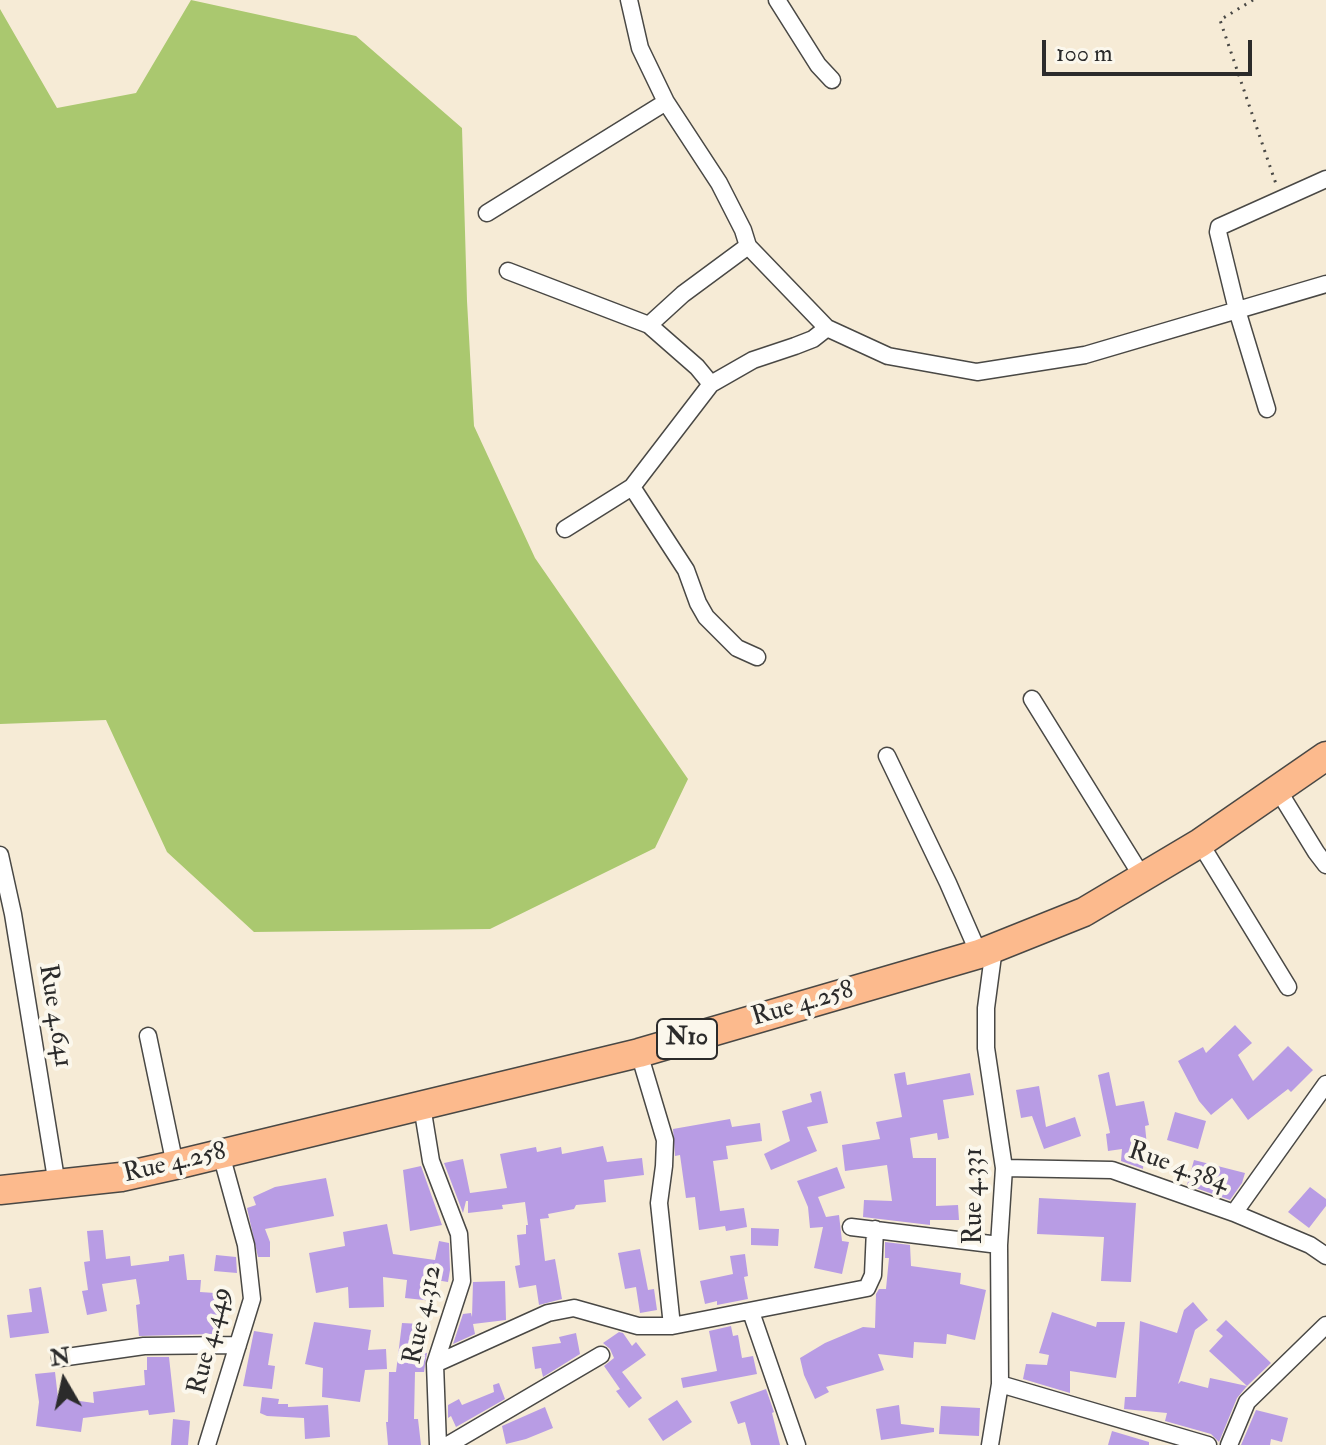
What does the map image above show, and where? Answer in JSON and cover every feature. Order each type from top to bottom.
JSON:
[{"type":"highway","name":"Rue 4.258","points":[[0,1190],[121,1177],[422,1106],[639,1053],[986,951],[1084,912],[1200,843],[1326,756]]},
{"type":"street","points":[[629,0],[640,48],[666,102],[719,183],[748,246],[827,328],[888,356],[977,372],[1085,355],[1326,284]]},
{"type":"street","points":[[777,0],[818,65],[832,80]]},
{"type":"street","points":[[487,213],[666,102]]},
{"type":"street","points":[[1267,409],[1237,310],[1219,227],[1326,179]]},
{"type":"street","points":[[649,325],[683,294],[748,246]]},
{"type":"street","points":[[508,271],[649,325],[697,367],[711,384]]},
{"type":"street","points":[[565,529],[632,487],[711,384],[753,360],[813,339],[827,328]]},
{"type":"street","points":[[632,487],[686,570],[706,617],[737,648],[757,657]]},
{"type":"street","points":[[1032,699],[1143,878]]},
{"type":"street","points":[[887,756],[948,883],[986,951]]},
{"type":"street","points":[[1278,790],[1326,865]]},
{"type":"street","points":[[1200,843],[1288,987]]},
{"type":"street","name":"Rue 4.641","points":[[0,855],[13,914],[57,1185]]},
{"type":"street","name":"Rue 4.331","points":[[986,951],[986,1048],[1004,1168],[999,1245],[1000,1384],[990,1445]]},
{"type":"street","points":[[148,1036],[175,1165]]},
{"type":"street","points":[[639,1053],[665,1140],[659,1203],[672,1326]]},
{"type":"street","points":[[1234,1213],[1326,1084]]},
{"type":"street","name":"Rue 4.312","points":[[422,1106],[431,1161],[459,1234],[462,1281],[435,1364],[438,1445]]},
{"type":"street","name":"Rue 4.449","points":[[207,1445],[252,1299],[250,1269],[221,1154]]},
{"type":"street","name":"Rue 4.384","points":[[1004,1168],[1112,1170],[1234,1213],[1310,1245],[1326,1256]]},
{"type":"street","points":[[851,1227],[999,1245]]},
{"type":"street","points":[[435,1364],[548,1313],[574,1308],[638,1326],[672,1326],[867,1288],[873,1275],[875,1229]]},
{"type":"street","points":[[751,1312],[797,1445]]},
{"type":"street","points":[[1229,1445],[1247,1402],[1326,1325]]},
{"type":"street","points":[[60,1358],[144,1346],[238,1345]]},
{"type":"street","points":[[448,1445],[601,1355]]},
{"type":"street","points":[[1000,1384],[1208,1445]]},
{"type":"path","points":[[1253,0],[1220,20],[1281,199]]},
{"type":"green space","points":[[191,0],[356,36],[462,128],[474,426],[535,558],[688,779],[655,848],[490,929],[254,932],[167,852],[106,720],[0,724],[0,9],[57,108],[136,93]]},
{"type":"building","points":[[1235,1025],[1252,1043],[1238,1055],[1253,1081],[1288,1046],[1313,1070],[1291,1092],[1288,1089],[1248,1120],[1232,1098],[1211,1115],[1199,1101],[1178,1061],[1203,1047],[1206,1053]]},
{"type":"building","points":[[905,1072],[907,1085],[970,1073],[974,1095],[943,1100],[949,1138],[938,1140],[937,1133],[910,1138],[913,1158],[936,1158],[936,1206],[958,1205],[959,1220],[930,1220],[930,1225],[863,1217],[864,1200],[892,1201],[887,1165],[845,1171],[842,1145],[880,1139],[876,1122],[902,1117],[894,1074]]},
{"type":"building","points":[[1109,1072],[1116,1106],[1144,1101],[1149,1125],[1145,1126],[1147,1146],[1143,1169],[1121,1161],[1122,1149],[1108,1151],[1106,1134],[1110,1133],[1098,1075]]},
{"type":"building","points":[[1039,1086],[1046,1127],[1075,1117],[1081,1136],[1044,1149],[1032,1116],[1021,1118],[1016,1090]]},
{"type":"building","points":[[821,1091],[828,1123],[807,1127],[817,1151],[771,1170],[764,1154],[790,1141],[782,1111],[812,1102],[810,1094]]},
{"type":"building","points":[[1175,1112],[1206,1121],[1198,1149],[1167,1140]]},
{"type":"building","points":[[730,1119],[732,1127],[760,1123],[762,1141],[726,1146],[728,1159],[713,1161],[720,1211],[744,1208],[747,1227],[726,1231],[725,1226],[699,1230],[695,1197],[686,1198],[680,1155],[675,1156],[673,1129]]},
{"type":"building","points":[[603,1146],[607,1162],[642,1158],[644,1175],[604,1180],[606,1202],[576,1205],[574,1209],[548,1214],[549,1218],[540,1219],[545,1261],[555,1259],[562,1299],[539,1305],[536,1285],[519,1288],[515,1266],[520,1265],[517,1235],[526,1234],[528,1225],[525,1202],[502,1205],[503,1209],[468,1213],[466,1201],[463,1213],[444,1163],[463,1159],[470,1193],[507,1188],[500,1154],[536,1147],[537,1152],[561,1147],[562,1154]]},
{"type":"building","points":[[1194,1160],[1245,1173],[1230,1200],[1187,1185]]},
{"type":"building","points":[[421,1166],[442,1225],[410,1231],[403,1170]]},
{"type":"building","points":[[837,1167],[845,1188],[818,1197],[826,1217],[839,1215],[842,1241],[849,1242],[842,1274],[814,1268],[823,1227],[810,1228],[808,1207],[797,1181]]},
{"type":"building","points":[[326,1178],[334,1216],[265,1229],[270,1242],[270,1257],[258,1257],[247,1208],[256,1205],[253,1197],[275,1187]]},
{"type":"building","points":[[1310,1187],[1326,1199],[1326,1206],[1309,1228],[1288,1212]]},
{"type":"building","points":[[1039,1198],[1136,1203],[1131,1282],[1101,1281],[1104,1237],[1037,1234]]},
{"type":"building","points":[[387,1224],[393,1254],[435,1260],[439,1241],[449,1243],[448,1282],[436,1280],[433,1301],[405,1298],[407,1280],[383,1277],[384,1307],[349,1308],[348,1287],[316,1293],[309,1253],[345,1246],[343,1232]]},
{"type":"building","points":[[751,1228],[779,1229],[778,1246],[751,1245]]},
{"type":"building","points":[[103,1230],[106,1259],[130,1256],[131,1266],[169,1261],[169,1256],[184,1254],[187,1280],[201,1280],[200,1292],[230,1294],[225,1325],[215,1323],[213,1334],[139,1336],[136,1305],[140,1304],[136,1279],[102,1284],[107,1311],[87,1315],[82,1291],[88,1290],[84,1262],[90,1261],[87,1231]]},
{"type":"building","points":[[885,1242],[910,1245],[911,1266],[961,1273],[960,1284],[986,1290],[975,1340],[947,1334],[946,1344],[914,1342],[913,1358],[878,1354],[884,1370],[826,1387],[829,1392],[815,1399],[800,1358],[825,1343],[863,1327],[875,1328],[876,1294],[879,1289],[886,1289],[889,1258],[885,1258]]},
{"type":"building","points":[[640,1249],[648,1290],[654,1289],[657,1310],[640,1313],[636,1287],[625,1289],[618,1253]]},
{"type":"building","points":[[745,1254],[748,1276],[744,1277],[748,1299],[705,1304],[700,1281],[733,1274],[730,1256]]},
{"type":"building","points":[[216,1255],[236,1257],[237,1273],[214,1271]]},
{"type":"building","points":[[505,1281],[506,1320],[473,1324],[475,1334],[453,1344],[463,1314],[471,1313],[472,1317],[473,1282]]},
{"type":"building","points":[[41,1287],[49,1333],[10,1338],[7,1315],[32,1312],[29,1289]]},
{"type":"building","points":[[1193,1302],[1208,1320],[1195,1330],[1178,1384],[1181,1381],[1208,1388],[1210,1378],[1247,1386],[1237,1398],[1219,1442],[1211,1434],[1165,1421],[1167,1413],[1124,1409],[1125,1397],[1136,1397],[1140,1321],[1177,1333],[1184,1310]]},
{"type":"building","points":[[1052,1312],[1096,1327],[1097,1322],[1125,1322],[1116,1378],[1070,1371],[1070,1393],[1023,1379],[1026,1364],[1047,1365],[1049,1355],[1039,1353]]},
{"type":"building","points":[[1226,1320],[1271,1363],[1247,1386],[1209,1351],[1223,1336],[1216,1330]]},
{"type":"building","points":[[314,1322],[371,1330],[368,1350],[386,1349],[387,1369],[365,1370],[360,1402],[322,1397],[323,1368],[305,1364]]},
{"type":"building","points":[[402,1323],[422,1324],[420,1352],[427,1353],[424,1372],[415,1372],[414,1419],[418,1419],[421,1445],[388,1445],[389,1372],[396,1372]]},
{"type":"building","points":[[731,1326],[733,1336],[738,1335],[742,1358],[753,1356],[757,1374],[683,1388],[681,1378],[717,1371],[709,1331]]},
{"type":"building","points":[[254,1331],[273,1334],[268,1365],[275,1366],[272,1389],[243,1386]]},
{"type":"building","points":[[619,1332],[632,1346],[636,1342],[646,1355],[622,1372],[642,1398],[629,1408],[616,1391],[620,1389],[604,1366],[614,1358],[603,1343]]},
{"type":"building","points":[[576,1333],[580,1354],[543,1377],[541,1368],[535,1369],[532,1347],[561,1343],[559,1337]]},
{"type":"building","points":[[147,1357],[169,1357],[175,1412],[149,1415],[148,1410],[83,1418],[81,1432],[36,1426],[39,1402],[35,1374],[55,1372],[58,1398],[94,1403],[93,1392],[145,1385]]},
{"type":"building","points":[[499,1383],[505,1399],[456,1427],[451,1416],[448,1418],[448,1405],[459,1399],[462,1405],[494,1392],[493,1385]]},
{"type":"building","points":[[766,1389],[780,1445],[751,1445],[745,1422],[738,1424],[730,1402]]},
{"type":"building","points":[[262,1397],[279,1399],[278,1404],[288,1404],[288,1407],[328,1405],[330,1437],[305,1439],[304,1418],[260,1413]]},
{"type":"building","points":[[677,1400],[692,1422],[663,1441],[648,1419]]},
{"type":"building","points":[[899,1405],[901,1424],[934,1428],[934,1432],[881,1440],[876,1409]]},
{"type":"building","points":[[941,1406],[980,1408],[979,1436],[939,1434]]},
{"type":"building","points":[[545,1407],[553,1428],[506,1444],[502,1426]]},
{"type":"building","points":[[1256,1410],[1288,1418],[1282,1442],[1271,1439],[1270,1445],[1241,1445]]},
{"type":"building","points":[[173,1419],[190,1421],[188,1445],[171,1445]]},
{"type":"building","points":[[1112,1431],[1149,1442],[1149,1445],[1108,1445]]}]
